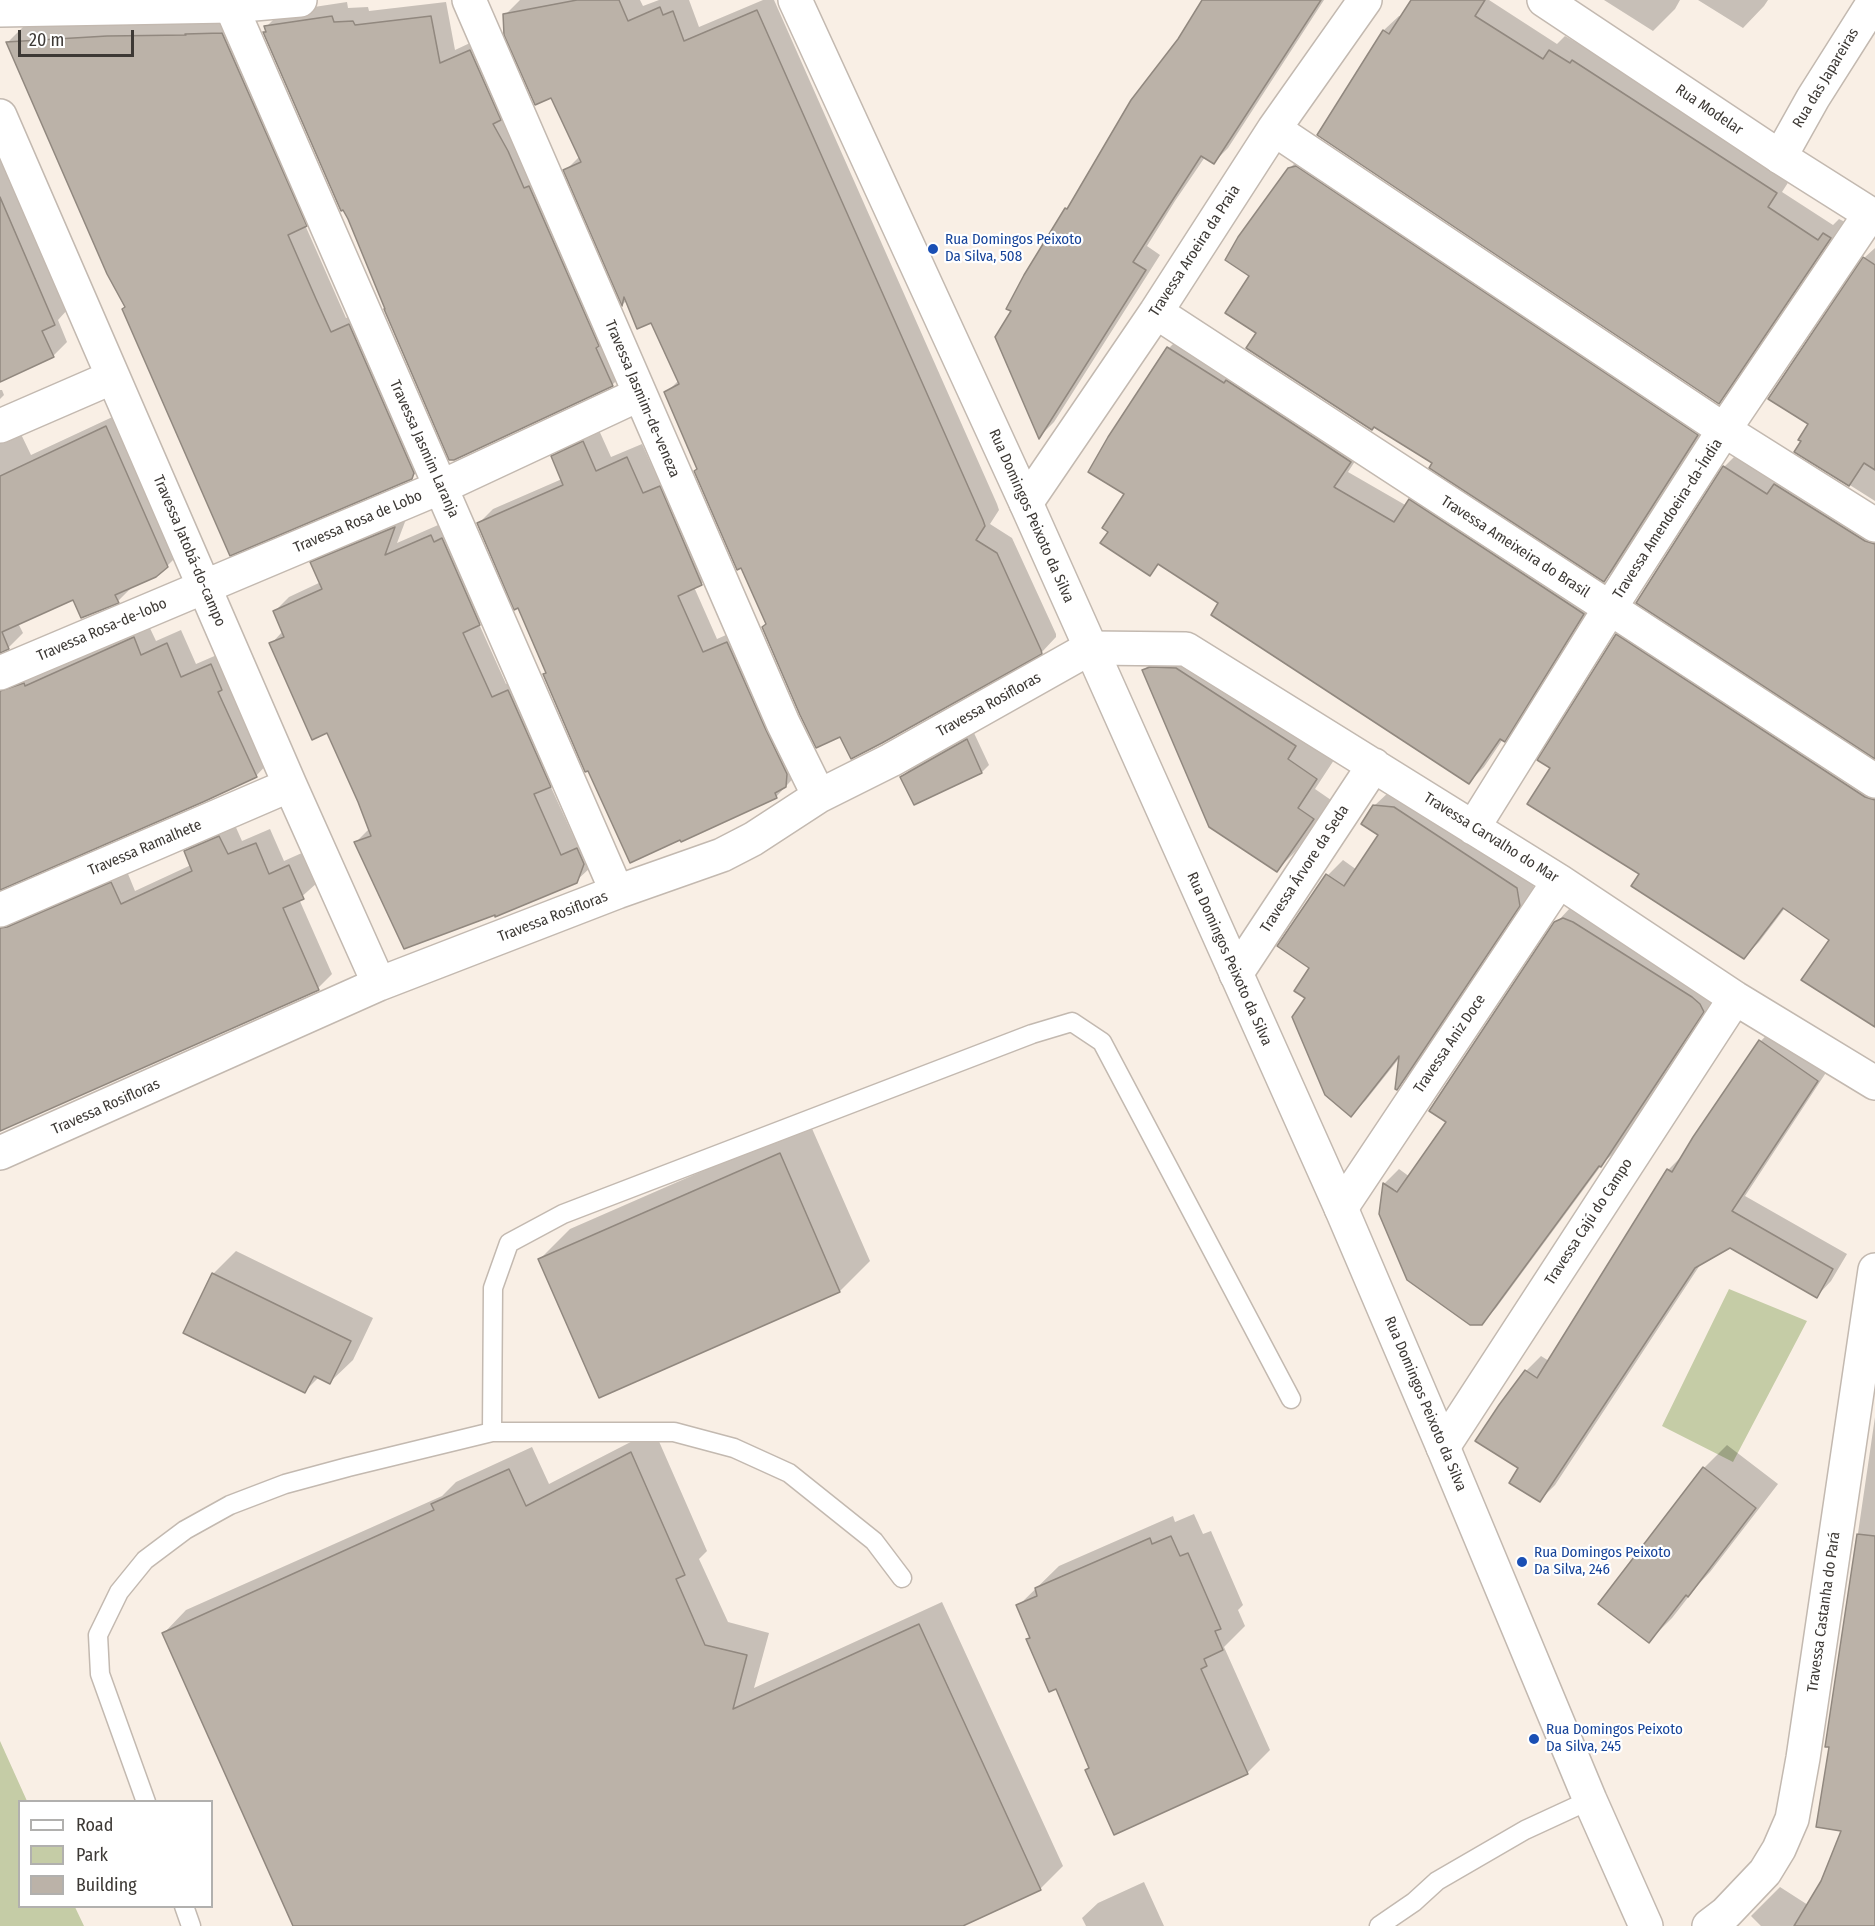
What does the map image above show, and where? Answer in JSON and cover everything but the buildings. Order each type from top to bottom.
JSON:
[{"type":"street","points":[[0,10],[231,6],[300,0]]},
{"type":"street","name":"Travessa Jasmim-de-veneza","points":[[469,0],[783,723],[819,796]]},
{"type":"street","name":"Rua Domingos Peixoto da Silva","points":[[795,0],[1026,503],[1341,1208],[1590,1800],[1646,1926]]},
{"type":"street","name":"Travessa Aroeira da Praia","points":[[1026,503],[1156,312],[1274,129],[1365,0]]},
{"type":"street","name":"Rua Modelar","points":[[1544,0],[1872,216]]},
{"type":"street","name":"Travessa Jasmim Laranja","points":[[231,6],[617,892]]},
{"type":"street","name":"Rua das Japareiras","points":[[1780,157],[1813,98],[1870,17]]},
{"type":"street","name":"Travessa Jatobá-do-campo","points":[[0,116],[290,785],[379,984]]},
{"type":"street","points":[[1274,129],[1724,430],[1875,525]]},
{"type":"street","name":"Travessa Amendoeira-da-Índia","points":[[1473,828],[1724,430],[1872,216]]},
{"type":"street","name":"Travessa Ameixeira do Brasil","points":[[1156,312],[1875,781]]},
{"type":"street","points":[[0,426],[113,377]]},
{"type":"street","name":"Travessa Rosa de Lobo","points":[[204,586],[441,487],[640,394]]},
{"type":"street","name":"Travessa Rosa-de-lobo","points":[[0,673],[204,586]]},
{"type":"street","name":"Travessa Rosifloras","points":[[0,1153],[379,984],[617,892],[722,855],[753,839],[819,796],[891,760],[1090,648]]},
{"type":"street","name":"Travessa Carvalho do Mar","points":[[1090,648],[1186,649],[1558,880],[1734,998],[1875,1083]]},
{"type":"street","name":"Travessa Árvore da Seda","points":[[1236,974],[1374,765]]},
{"type":"street","name":"Travessa Ramalhete","points":[[0,910],[290,785]]},
{"type":"street","name":"Travessa Aniz Doce","points":[[1341,1208],[1558,880]]},
{"type":"street","name":"Travessa Cajú do Campo","points":[[1443,1447],[1734,998]]},
{"type":"street","name":"Travessa Castanha do Pará","points":[[1709,1926],[1726,1913],[1765,1872],[1779,1849],[1792,1820],[1875,1270]]},
{"type":"lane","points":[[492,1432],[493,1287],[509,1243],[563,1214],[1032,1034],[1072,1022],[1102,1042],[1291,1399]]},
{"type":"lane","points":[[145,1800],[100,1674],[98,1635],[119,1592],[145,1560],[185,1530],[230,1505],[295,1481],[492,1432],[674,1432],[734,1448],[789,1473],[874,1541],[902,1578]]},
{"type":"lane","points":[[1379,1926],[1414,1902],[1437,1881],[1525,1830],[1590,1800]]},
{"type":"lane","points":[[185,1908],[191,1926]]},
{"type":"green space","points":[[1729,1289],[1807,1321],[1733,1462],[1662,1426]]},
{"type":"green space","points":[[0,1741],[27,1800],[18,1800],[18,1908],[75,1908],[84,1926],[0,1926]]},
{"type":"place","name":"Rua Domingos Peixoto Da Silva, 508","points":[[933,249]]},
{"type":"place","name":"Rua Domingos Peixoto Da Silva, 246","points":[[1522,1562]]},
{"type":"place","name":"Rua Domingos Peixoto Da Silva, 245","points":[[1534,1739]]}]
